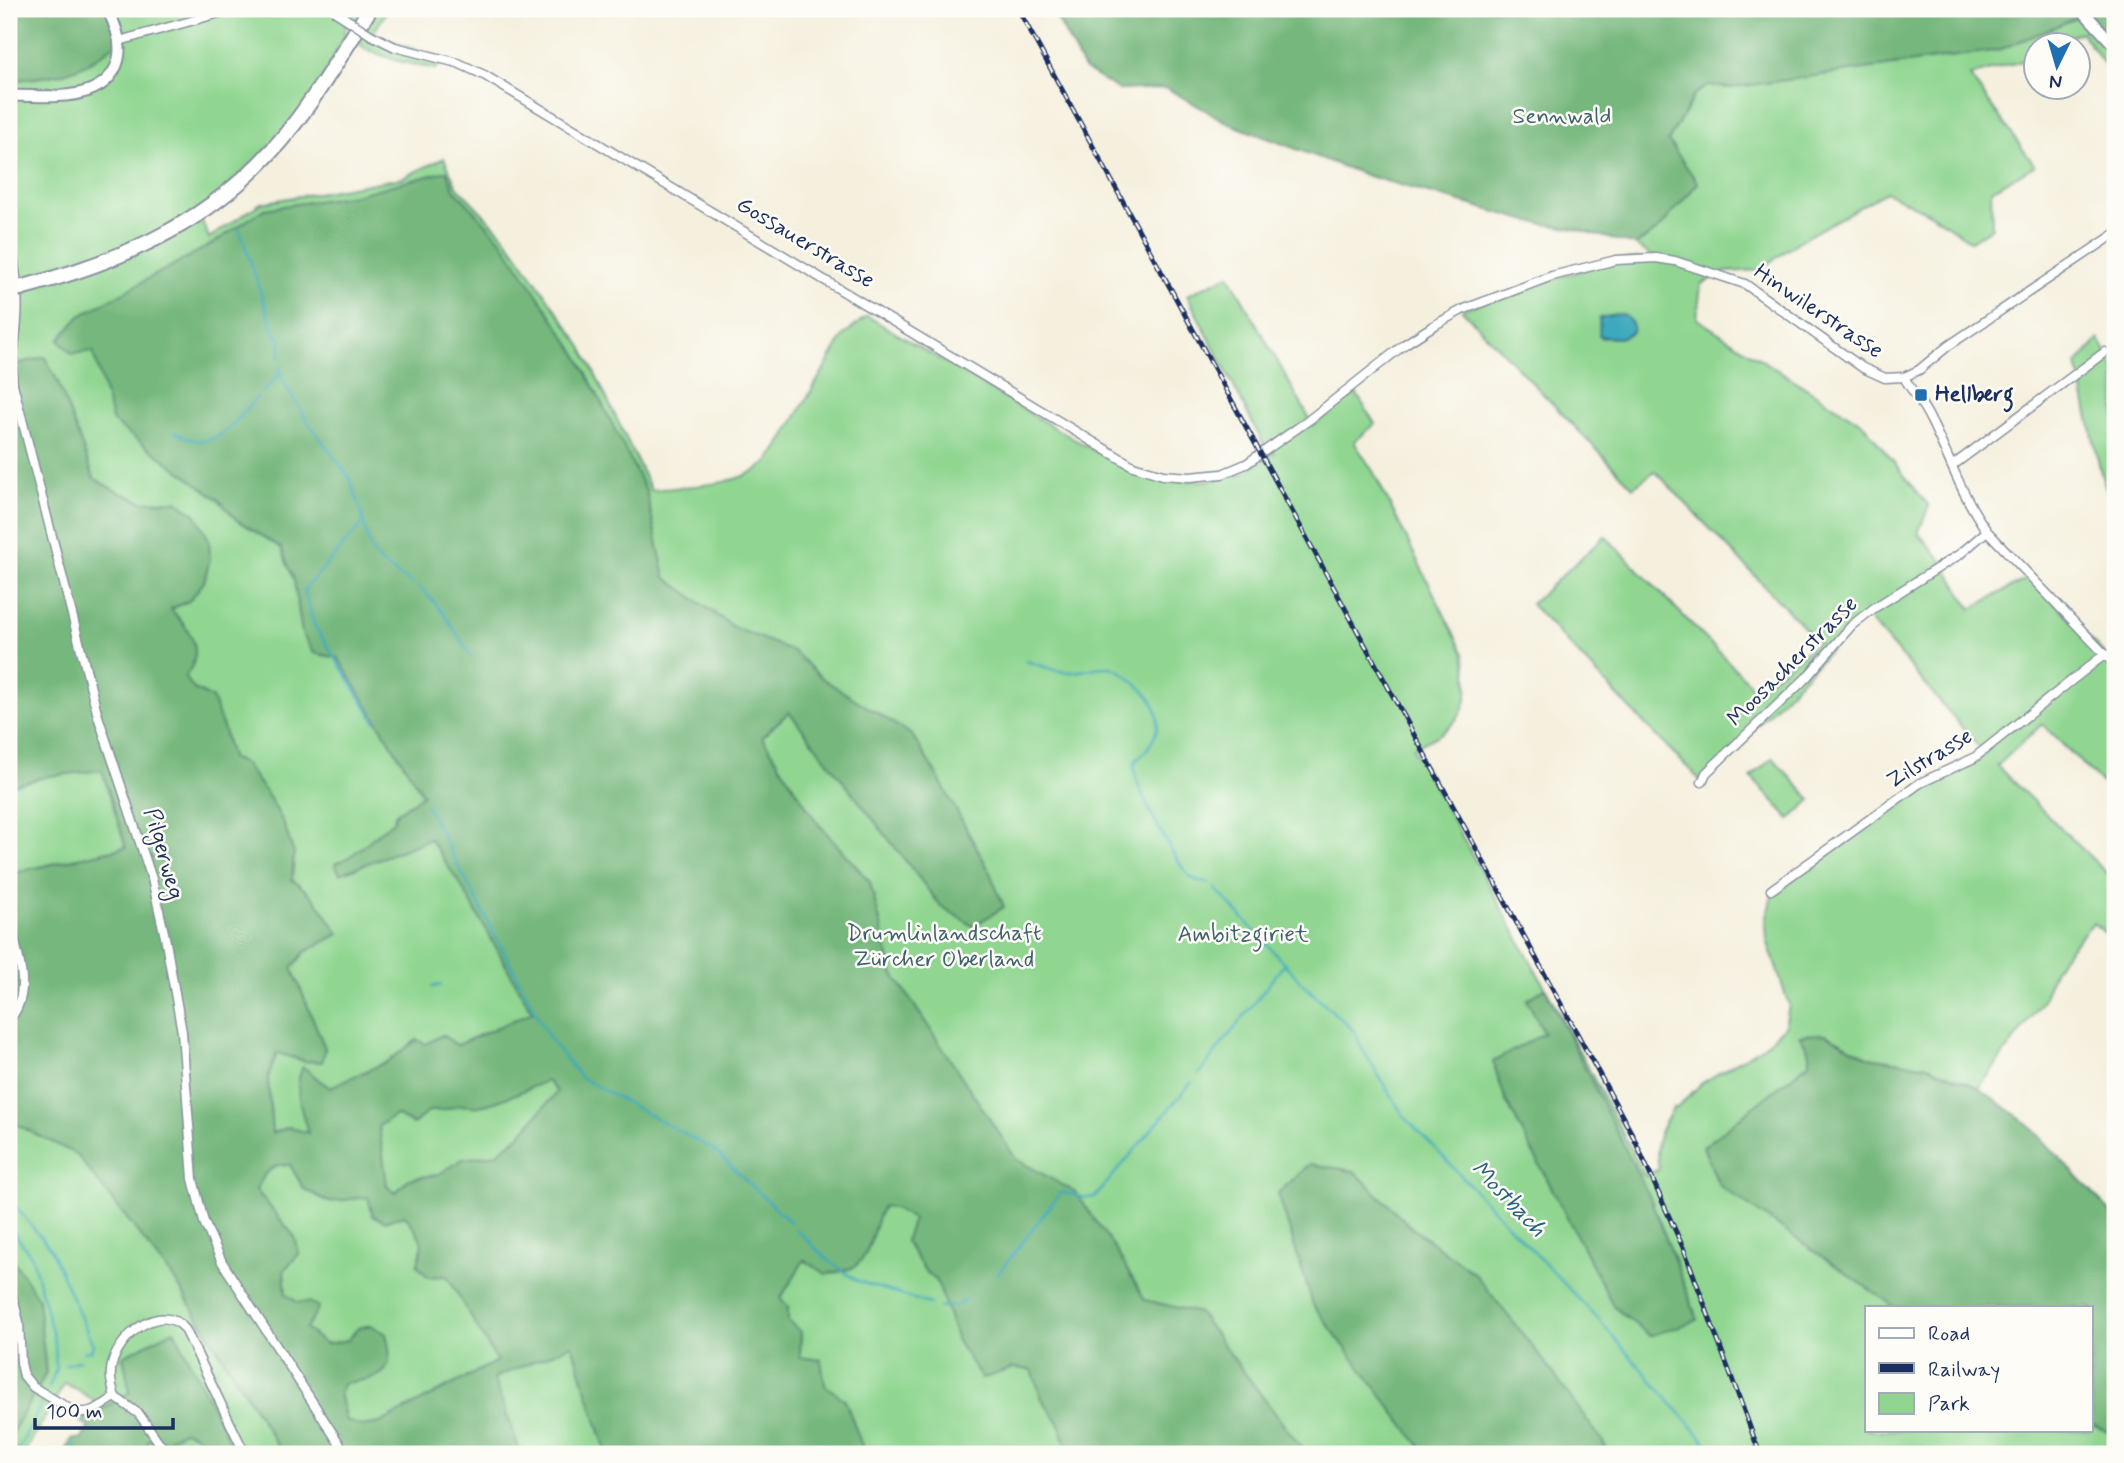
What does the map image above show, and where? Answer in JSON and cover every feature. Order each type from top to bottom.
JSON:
[{"type":"highway","points":[[13,290],[81,271],[127,254],[172,231],[218,200],[257,166],[293,126],[370,9]]},
{"type":"street","points":[[9,96],[59,96],[88,92],[104,83],[114,74],[120,58],[119,41],[107,9]]},
{"type":"street","points":[[119,41],[234,9]]},
{"type":"street","points":[[2081,9],[2115,46]]},
{"type":"street","name":"Gossauerstrasse","points":[[332,10],[395,47],[458,63],[484,75],[1133,466],[1163,475],[1190,477],[1222,474],[1262,455]]},
{"type":"street","name":"Hinwilerstrasse","points":[[1262,455],[1395,351],[1433,326],[1462,310],[1552,276],[1616,260],[1656,258],[1675,261],[1745,284],[1874,374],[1885,378],[1904,377],[1919,370],[1948,346],[2115,234]]},
{"type":"street","name":"Pilgerweg","points":[[9,237],[18,317],[10,369],[98,716],[145,851],[161,915],[182,1032],[192,1168],[204,1222],[222,1262],[346,1454]]},
{"type":"street","points":[[1952,466],[2105,352]]},
{"type":"street","points":[[1904,377],[1929,415],[1976,516],[1987,531],[2115,665]]},
{"type":"street","name":"Moosacherstrasse","points":[[1702,782],[1706,773],[1806,678],[1852,625],[1874,608],[1960,554],[1987,531]]},
{"type":"street","name":"Zilstrasse","points":[[1771,890],[1920,783],[1975,758],[2105,654]]},
{"type":"street","points":[[9,921],[22,983],[20,1002],[9,1020]]},
{"type":"street","points":[[9,1282],[19,1322],[21,1367],[29,1383],[73,1411],[81,1413],[92,1412],[115,1397]]},
{"type":"street","points":[[167,1454],[139,1414],[115,1397],[111,1371],[120,1347],[134,1332],[148,1322],[162,1318],[181,1324],[188,1334],[245,1454]]},
{"type":"green space","points":[[9,9],[107,9],[119,41],[92,61],[68,72],[9,81]]},
{"type":"green space","name":"Drumlinlandschaft Zürcher Oberland","points":[[107,9],[330,9],[345,21],[353,9],[388,9],[372,35],[446,60],[435,69],[398,61],[364,49],[346,22],[344,37],[309,104],[293,126],[199,214],[209,238],[261,203],[402,178],[444,158],[456,185],[505,237],[582,347],[651,490],[725,482],[764,465],[778,448],[844,335],[867,316],[1144,478],[1204,481],[1242,474],[1254,467],[1254,461],[1257,465],[1275,453],[1263,443],[1187,295],[1229,275],[1313,425],[1356,393],[1375,424],[1354,442],[1373,471],[1464,654],[1468,679],[1466,700],[1457,719],[1437,736],[1413,748],[1555,1005],[1645,1176],[1659,1169],[1659,1137],[1674,1107],[1676,1109],[1702,1083],[1765,1045],[1785,1026],[1789,1005],[1767,940],[1766,920],[1773,891],[1922,787],[1977,762],[1985,754],[1865,614],[1702,782],[1531,604],[1605,536],[1756,690],[1818,642],[1655,471],[1633,487],[1462,310],[1491,298],[1616,260],[1654,257],[1635,245],[1659,229],[1668,141],[1695,94],[1709,85],[1729,88],[1956,56],[2022,34],[2022,61],[1970,76],[2035,166],[1991,190],[1992,227],[1971,241],[1928,212],[1886,192],[1798,242],[1760,270],[1726,272],[1701,284],[1697,319],[1863,424],[1929,506],[1918,533],[1940,558],[1971,609],[2030,577],[2115,665],[2115,772],[2105,786],[2042,724],[1997,766],[2115,881],[2115,941],[2093,923],[2063,956],[2042,1002],[1979,1088],[1928,1066],[1868,1057],[1826,1034],[1800,1036],[1810,1053],[1810,1062],[1706,1145],[1936,1306],[1865,1306],[1865,1432],[2092,1432],[2092,1398],[2115,1410],[2115,1454],[282,1454],[281,1446],[177,1276],[174,1279],[279,1448],[279,1454],[148,1454],[148,1440],[164,1442],[183,1431],[230,1444],[130,1392],[81,1422],[94,1400],[65,1383],[24,1453],[9,1445],[9,1438],[46,1373],[9,1270],[9,1050],[178,1049],[9,366],[16,296],[9,237],[9,81],[63,74]],"holes":[[[1623,314],[1633,327],[1633,332],[1620,338],[1601,338],[1599,319]]]},
{"type":"green space","name":"Sennwald","points":[[1052,9],[2115,9],[2115,46],[2086,14],[2042,32],[2022,32],[2022,40],[1999,50],[1729,88],[1709,85],[1695,94],[1668,141],[1698,183],[1659,229],[1635,245],[1575,229],[1532,222],[1368,176],[1230,124],[1166,88],[1119,90],[1084,69]]},
{"type":"green space","name":"Drumlinlandschaft Zürcher Oberland","points":[[2086,13],[2115,46],[2115,79],[2092,47],[2092,32],[2029,32]]},
{"type":"green space","points":[[447,171],[454,189],[502,241],[578,356],[646,491],[665,577],[733,627],[793,651],[823,679],[912,735],[989,870],[1004,907],[973,926],[941,906],[789,712],[762,737],[816,821],[870,882],[893,973],[1016,1159],[1075,1192],[1114,1247],[1145,1300],[1199,1313],[1306,1454],[1070,1454],[1058,1421],[1042,1399],[1032,1370],[1013,1368],[982,1379],[957,1341],[937,1281],[926,1272],[905,1241],[913,1219],[894,1208],[883,1206],[867,1250],[857,1265],[826,1274],[804,1260],[781,1298],[788,1307],[788,1321],[801,1332],[800,1357],[821,1360],[825,1385],[845,1400],[867,1454],[607,1454],[572,1345],[494,1378],[520,1451],[514,1454],[279,1454],[279,1448],[175,1280],[76,1154],[9,1121],[9,874],[126,847],[102,770],[49,776],[9,786],[9,366],[45,357],[58,382],[94,478],[143,502],[177,501],[196,515],[209,540],[210,559],[204,582],[189,601],[171,609],[189,633],[195,649],[195,658],[185,677],[194,689],[212,698],[231,758],[245,764],[283,822],[294,854],[292,880],[313,897],[339,934],[305,952],[292,968],[325,1048],[322,1062],[304,1061],[277,1053],[268,1078],[272,1133],[289,1127],[308,1133],[298,1091],[303,1067],[330,1087],[387,1062],[417,1040],[426,1044],[442,1035],[457,1045],[532,1012],[465,892],[430,839],[340,874],[335,864],[351,856],[393,821],[396,813],[423,795],[338,658],[314,653],[302,634],[294,580],[281,548],[236,519],[218,499],[113,422],[93,351],[72,354],[59,340],[80,316],[212,244],[264,209],[354,195]],"holes":[[[547,1081],[557,1092],[520,1135],[496,1154],[463,1159],[439,1174],[409,1179],[395,1193],[387,1185],[379,1126],[396,1115],[413,1124],[429,1111],[488,1104]],[[277,1165],[290,1165],[304,1189],[329,1202],[368,1197],[373,1216],[385,1221],[405,1215],[422,1244],[417,1265],[428,1277],[447,1276],[497,1361],[380,1423],[362,1426],[346,1421],[339,1393],[344,1383],[376,1377],[383,1373],[389,1359],[386,1334],[371,1325],[358,1328],[348,1340],[325,1344],[306,1329],[319,1307],[309,1302],[297,1302],[286,1294],[284,1270],[299,1254],[295,1237],[256,1190],[265,1174]]]},
{"type":"green space","points":[[9,237],[16,296],[9,350]]},
{"type":"green space","points":[[2099,339],[2115,368],[2115,514],[2101,473],[2077,364]]},
{"type":"green space","points":[[1773,758],[1811,800],[1790,819],[1751,777]]},
{"type":"green space","points":[[102,770],[126,847],[9,874],[9,786],[49,776]]},
{"type":"green space","points":[[1545,988],[1651,1200],[1698,1320],[1650,1336],[1614,1307],[1506,1101],[1493,1062],[1544,1033],[1527,1000]]},
{"type":"green space","points":[[1826,1034],[1868,1057],[1928,1066],[1979,1088],[2027,1123],[2115,1217],[2115,1435],[2092,1424],[2092,1306],[1894,1306],[1719,1185],[1703,1147],[1810,1062],[1810,1053],[1800,1035]]},
{"type":"green space","points":[[1310,1164],[1354,1171],[1412,1228],[1475,1274],[1544,1361],[1609,1454],[1426,1454],[1313,1305],[1278,1193]]},
{"type":"green space","points":[[9,1254],[38,1298],[46,1373],[9,1438]]},
{"type":"green space","points":[[174,1330],[231,1444],[204,1447],[194,1434],[183,1431],[164,1442],[148,1440],[148,1454],[63,1454],[72,1439],[82,1439],[89,1427],[81,1422],[130,1392],[123,1356]]},
{"type":"water","points":[[1621,314],[1630,321],[1633,332],[1620,338],[1599,336],[1600,318]]},
{"type":"waterway","points":[[239,228],[273,329],[281,341],[280,358]]},
{"type":"waterway","points":[[280,367],[283,381],[308,422],[349,477],[358,502]]},
{"type":"waterway","points":[[262,393],[280,373]]},
{"type":"waterway","points":[[175,432],[189,439],[212,439],[231,427],[257,397]]},
{"type":"waterway","points":[[360,507],[370,545],[379,561],[412,583]]},
{"type":"waterway","points":[[364,522],[304,590],[314,625],[376,722]]},
{"type":"waterway","points":[[418,587],[441,610],[471,656]]},
{"type":"waterway","name":"Mostbach","points":[[1026,661],[1067,672],[1114,668],[1150,697],[1158,718],[1157,729],[1152,741],[1135,762],[1136,776],[1156,823],[1183,868],[1191,878],[1209,883]]},
{"type":"waterway","points":[[426,805],[551,1041],[581,1078],[714,1150],[790,1222]]},
{"type":"waterway","name":"Mostbach","points":[[1215,888],[1305,986],[1355,1032],[1361,1047],[1403,1115],[1597,1318],[1716,1454]]},
{"type":"waterway","name":"Mostbach","points":[[1199,1074],[1285,963]]},
{"type":"waterway","points":[[432,987],[441,985]]},
{"type":"waterway","name":"Mostbach","points":[[997,1275],[1061,1192],[1085,1198],[1095,1197],[1192,1082]]},
{"type":"waterway","points":[[9,1199],[50,1248],[93,1345],[91,1351],[83,1352]]},
{"type":"waterway","points":[[9,1226],[32,1257],[55,1343],[56,1369],[49,1388]]},
{"type":"waterway","points":[[796,1229],[828,1260],[857,1281],[930,1304]]},
{"type":"waterway","points":[[940,1307],[956,1306],[965,1300]]},
{"type":"waterway","points":[[65,1365],[79,1360]]},
{"type":"waterway","points":[[34,1419],[42,1402]]},
{"type":"waterway","points":[[16,1454],[30,1427]]},
{"type":"waterway","points":[[71,1454],[75,1444]]},
{"type":"railway","points":[[1018,9],[1632,1134],[1685,1252],[1760,1454]]},
{"type":"place","name":"Hellberg","points":[[1921,395]]},
{"type":"park label","name":"Ambitzgiriet","points":[[1243,935]]}]
